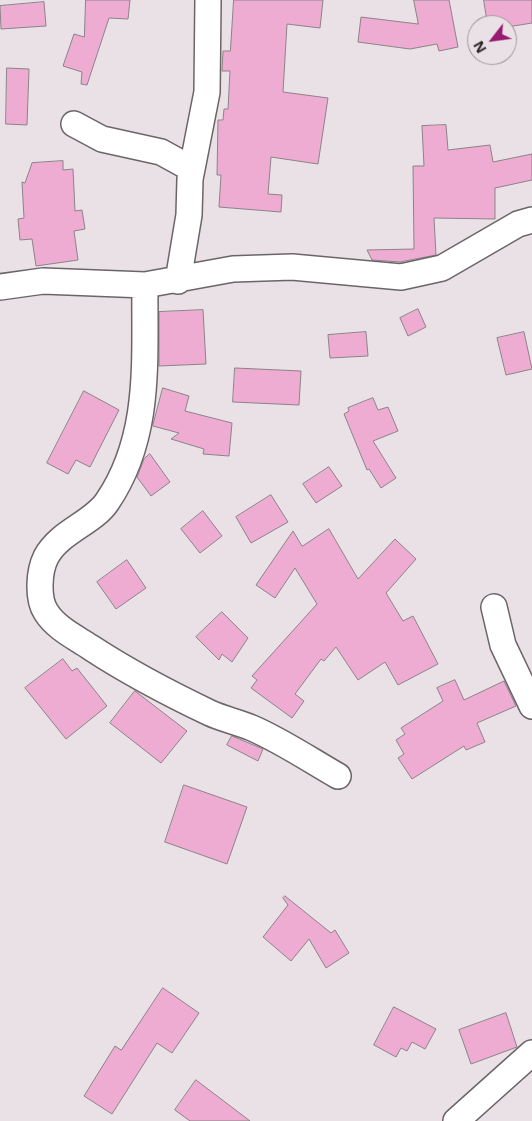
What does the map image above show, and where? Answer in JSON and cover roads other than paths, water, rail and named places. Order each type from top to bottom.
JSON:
[{"type":"street","points":[[178,281],[189,215],[192,169],[207,92],[208,0]]},
{"type":"street","points":[[74,124],[102,139],[161,152],[192,169]]},
{"type":"street","points":[[0,287],[43,281],[144,286],[233,270],[292,267],[401,277],[442,268],[518,224],[532,220]]},
{"type":"street","points":[[144,286],[146,366],[142,413],[127,464],[107,503],[89,519],[76,526],[49,552],[42,572],[43,606],[52,619],[65,631],[126,670],[211,714],[253,729],[338,776]]},
{"type":"street","points":[[494,608],[503,644],[532,706]]},
{"type":"street","points":[[456,1121],[532,1054]]}]
